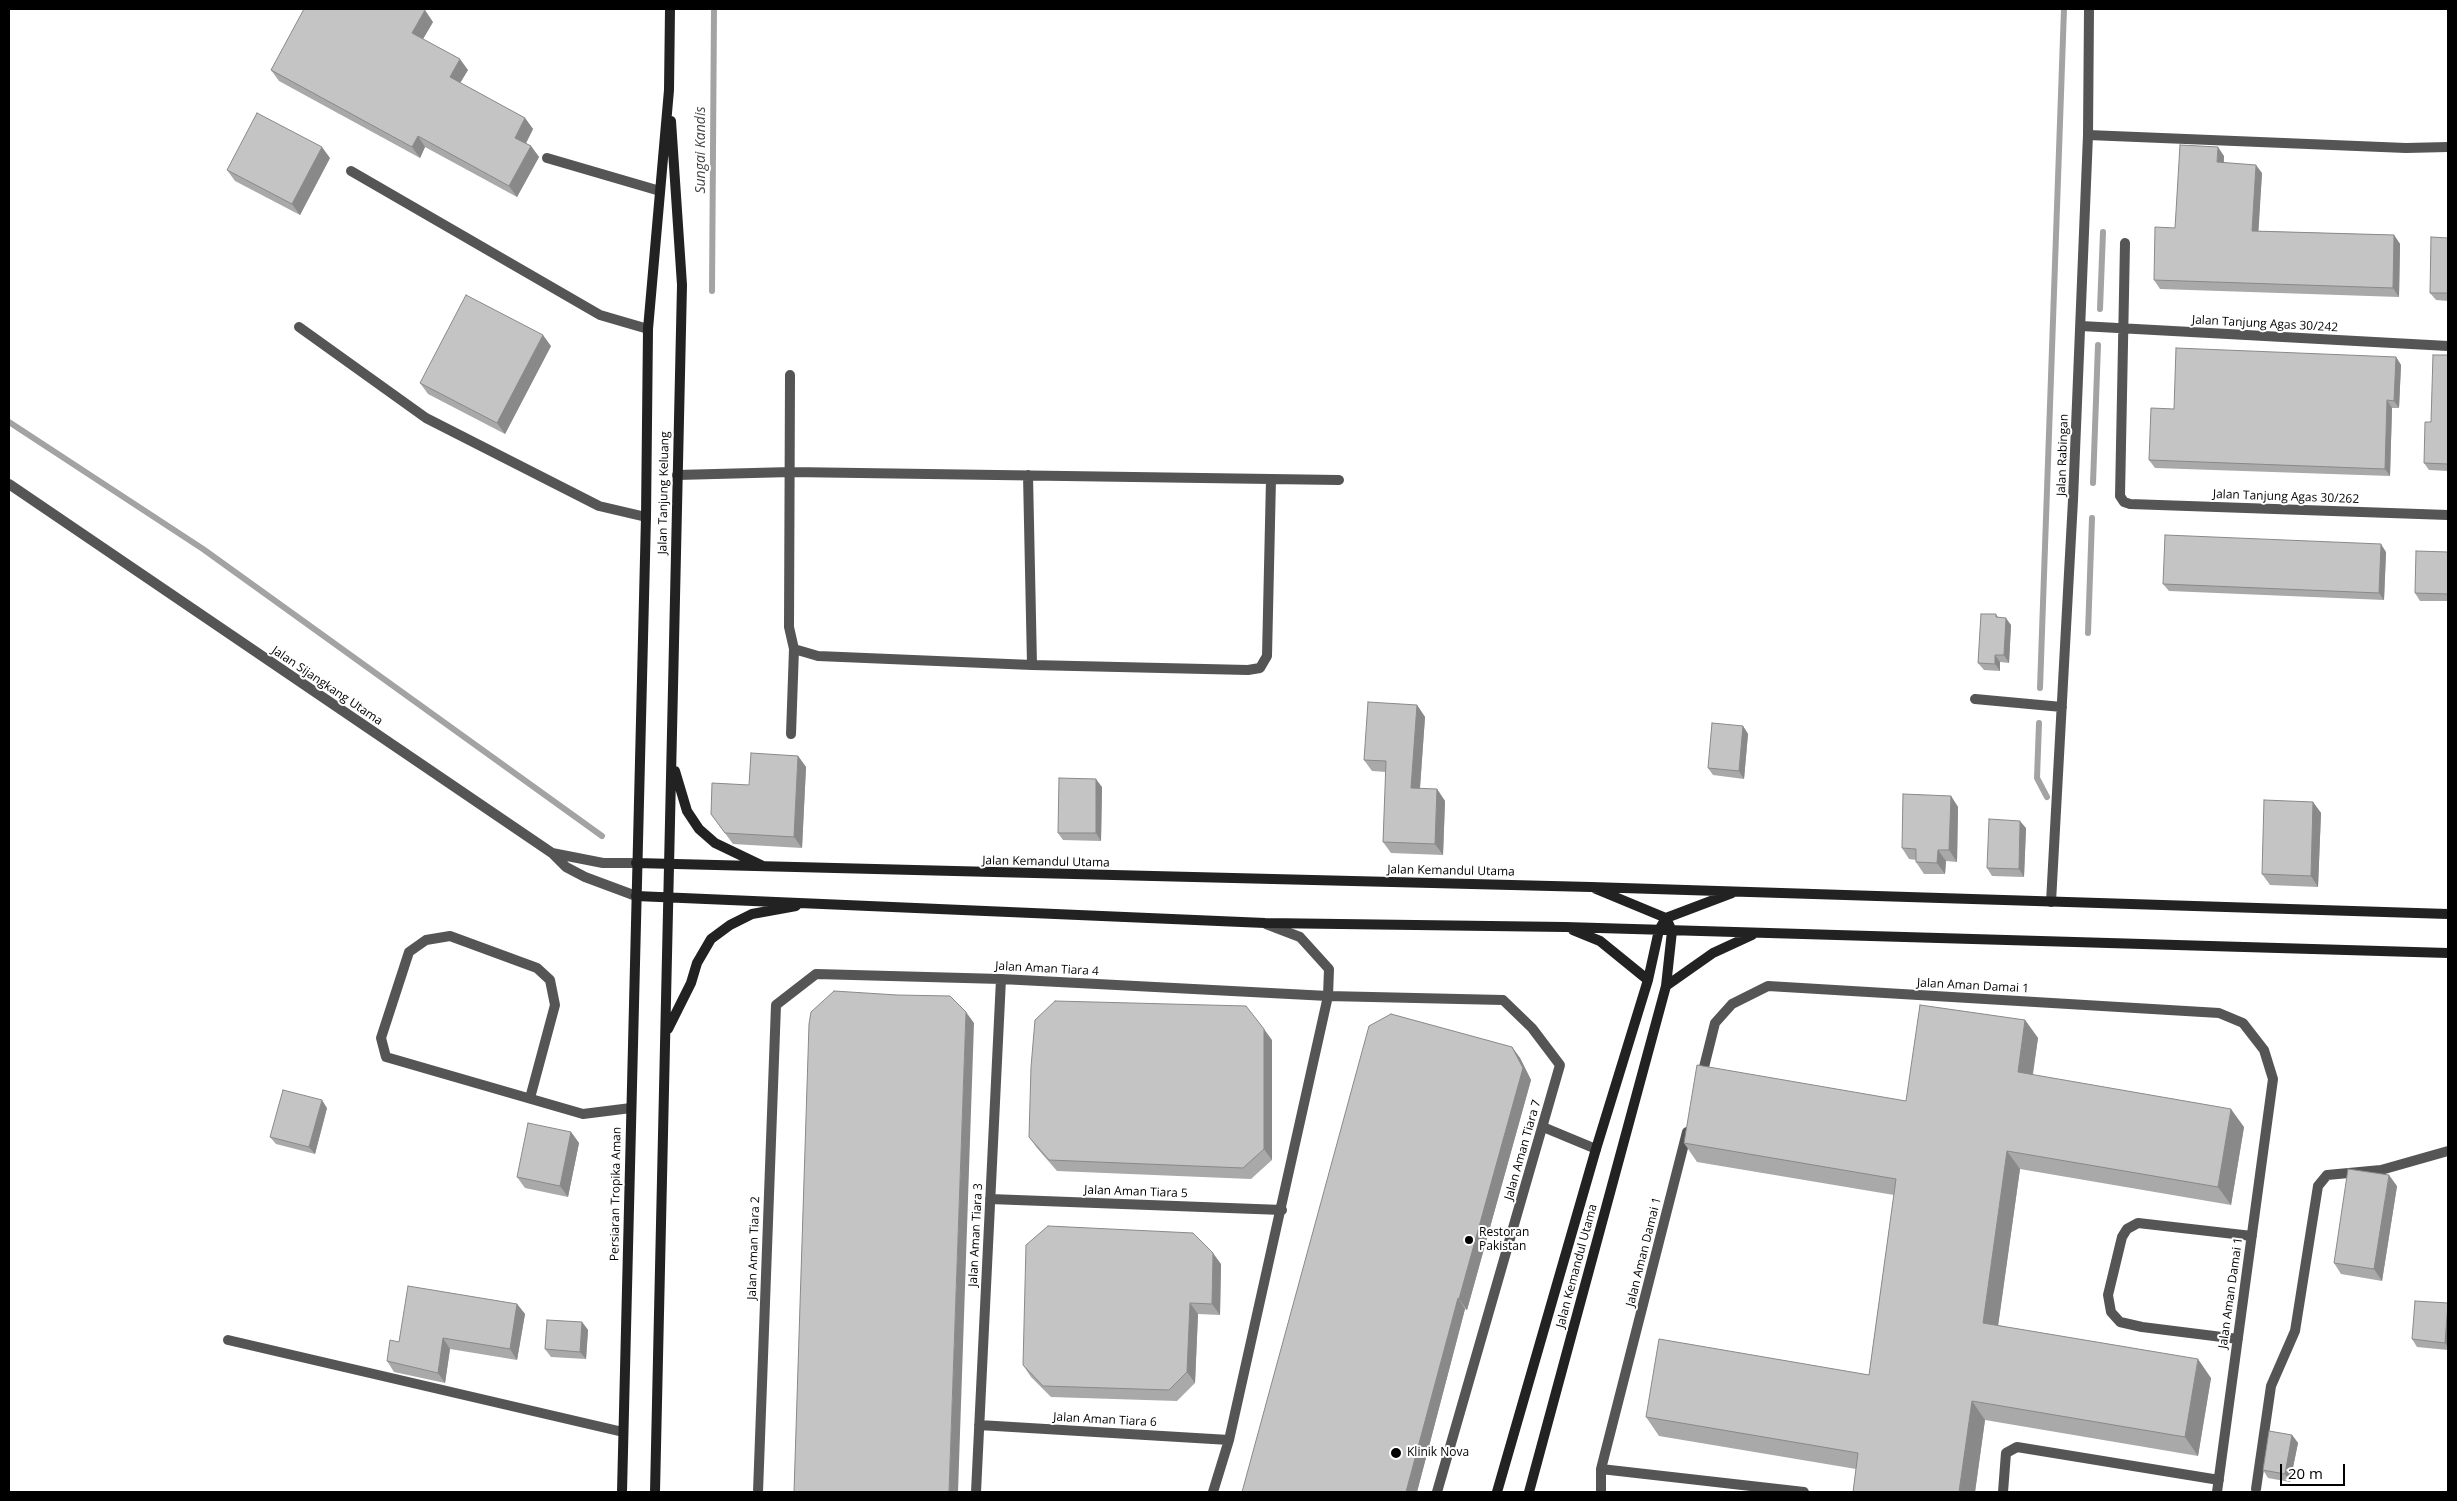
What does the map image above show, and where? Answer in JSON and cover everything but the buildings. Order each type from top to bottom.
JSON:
[{"type":"street","name":"Jalan Tanjung Keluang","points":[[636,896],[646,517],[648,329],[669,90],[670,9]]},
{"type":"street","name":"Jalan Rabingan","points":[[2051,902],[2080,326],[2088,135],[2089,9]]},
{"type":"street","name":"Jalan Tanjung Keluang","points":[[669,90],[682,285],[670,897]]},
{"type":"street","points":[[2088,135],[2406,148],[2448,147]]},
{"type":"street","points":[[547,158],[660,191]]},
{"type":"street","points":[[351,171],[600,315],[648,329]]},
{"type":"street","points":[[2123,328],[2125,243]]},
{"type":"street","name":"Jalan Tanjung Agas 30/242","points":[[2080,326],[2448,346]]},
{"type":"street","points":[[299,327],[426,418],[599,506],[646,517]]},
{"type":"street","name":"Jalan Tanjung Agas 30/262","points":[[2123,328],[2120,496],[2124,502],[2130,504],[2448,514]]},
{"type":"street","points":[[790,375],[789,627],[794,649],[791,734]]},
{"type":"street","points":[[677,475],[791,472],[1339,480]]},
{"type":"street","points":[[1028,475],[1032,665]]},
{"type":"street","points":[[794,649],[818,656],[1032,665],[1248,670],[1260,668],[1267,656],[1271,479]]},
{"type":"street","name":"Jalan Sijangkang Utama","points":[[9,484],[552,853],[566,867],[585,877],[636,896]]},
{"type":"street","points":[[1976,700],[2062,707]]},
{"type":"street","points":[[672,760],[687,811],[699,829],[715,843],[768,868]]},
{"type":"street","points":[[552,853],[603,863],[636,863]]},
{"type":"street","name":"Jalan Kemandul Utama","points":[[636,863],[768,868],[1591,887],[1666,918],[1659,930],[1648,980],[1596,1149],[1497,1492]]},
{"type":"street","points":[[1591,887],[2448,914]]},
{"type":"street","points":[[1672,931],[1666,918],[1736,892]]},
{"type":"street","points":[[636,896],[1265,924],[1565,927],[2448,953]]},
{"type":"street","name":"Persiaran Tropika Aman","points":[[622,1492],[636,896]]},
{"type":"street","points":[[655,1492],[670,897]]},
{"type":"street","points":[[666,1032],[690,983],[697,963],[711,939],[730,924],[752,914],[816,903]]},
{"type":"street","points":[[1213,1492],[1229,1440],[1282,1210],[1328,996],[1329,969],[1300,937],[1265,924]]},
{"type":"street","points":[[1565,927],[1600,941],[1648,980]]},
{"type":"street","name":"Jalan Kemandul Utama","points":[[1529,1492],[1666,986],[1672,931]]},
{"type":"street","points":[[1666,986],[1713,953],[1755,933]]},
{"type":"street","points":[[530,1098],[555,1005],[550,980],[537,968],[450,936],[426,940],[410,952],[381,1038],[386,1057],[583,1114],[631,1108]]},
{"type":"street","name":"Jalan Aman Tiara 4","points":[[776,1005],[816,974],[1001,979],[1328,996]]},
{"type":"street","name":"Jalan Aman Tiara 3","points":[[976,1492],[1001,979]]},
{"type":"street","name":"Jalan Aman Damai 1","points":[[1698,1090],[1715,1023],[1732,1004],[1768,986],[2219,1013],[2243,1023],[2264,1050],[2273,1079],[2217,1492]]},
{"type":"street","name":"Jalan Aman Tiara 7","points":[[1328,996],[1503,1000],[1532,1028],[1560,1065],[1437,1492]]},
{"type":"street","name":"Jalan Aman Tiara 2","points":[[758,1492],[776,1005]]},
{"type":"street","name":"Jalan Aman Damai 1","points":[[1601,1492],[1601,1469],[1691,1118]]},
{"type":"street","points":[[1543,1127],[1596,1149]]},
{"type":"street","points":[[2256,1490],[2271,1386],[2295,1331],[2318,1186],[2327,1175],[2381,1170],[2448,1151]]},
{"type":"street","name":"Jalan Aman Tiara 5","points":[[990,1199],[1282,1210]]},
{"type":"street","points":[[2238,1339],[2142,1327],[2120,1322],[2111,1312],[2108,1295],[2122,1237],[2127,1229],[2138,1223],[2252,1236]]},
{"type":"street","points":[[228,1340],[623,1432]]},
{"type":"street","name":"Jalan Aman Tiara 6","points":[[979,1425],[1229,1440]]},
{"type":"street","points":[[2003,1492],[2006,1453],[2017,1447],[2219,1480]]},
{"type":"street","points":[[1601,1469],[1804,1492]]},
{"type":"waterway","name":"Sungai Kandis","points":[[712,291],[714,9]]},
{"type":"waterway","points":[[2040,688],[2064,9]]},
{"type":"waterway","points":[[2100,309],[2103,232]]},
{"type":"waterway","points":[[2093,483],[2098,345]]},
{"type":"waterway","points":[[9,422],[203,549],[602,836]]},
{"type":"waterway","points":[[2088,633],[2092,518]]},
{"type":"waterway","points":[[2039,723],[2037,778],[2047,797]]},
{"type":"place","name":"Restoran Pakistan","points":[[1469,1240]]},
{"type":"place","name":"Klinik Nova","points":[[1396,1453]]}]
